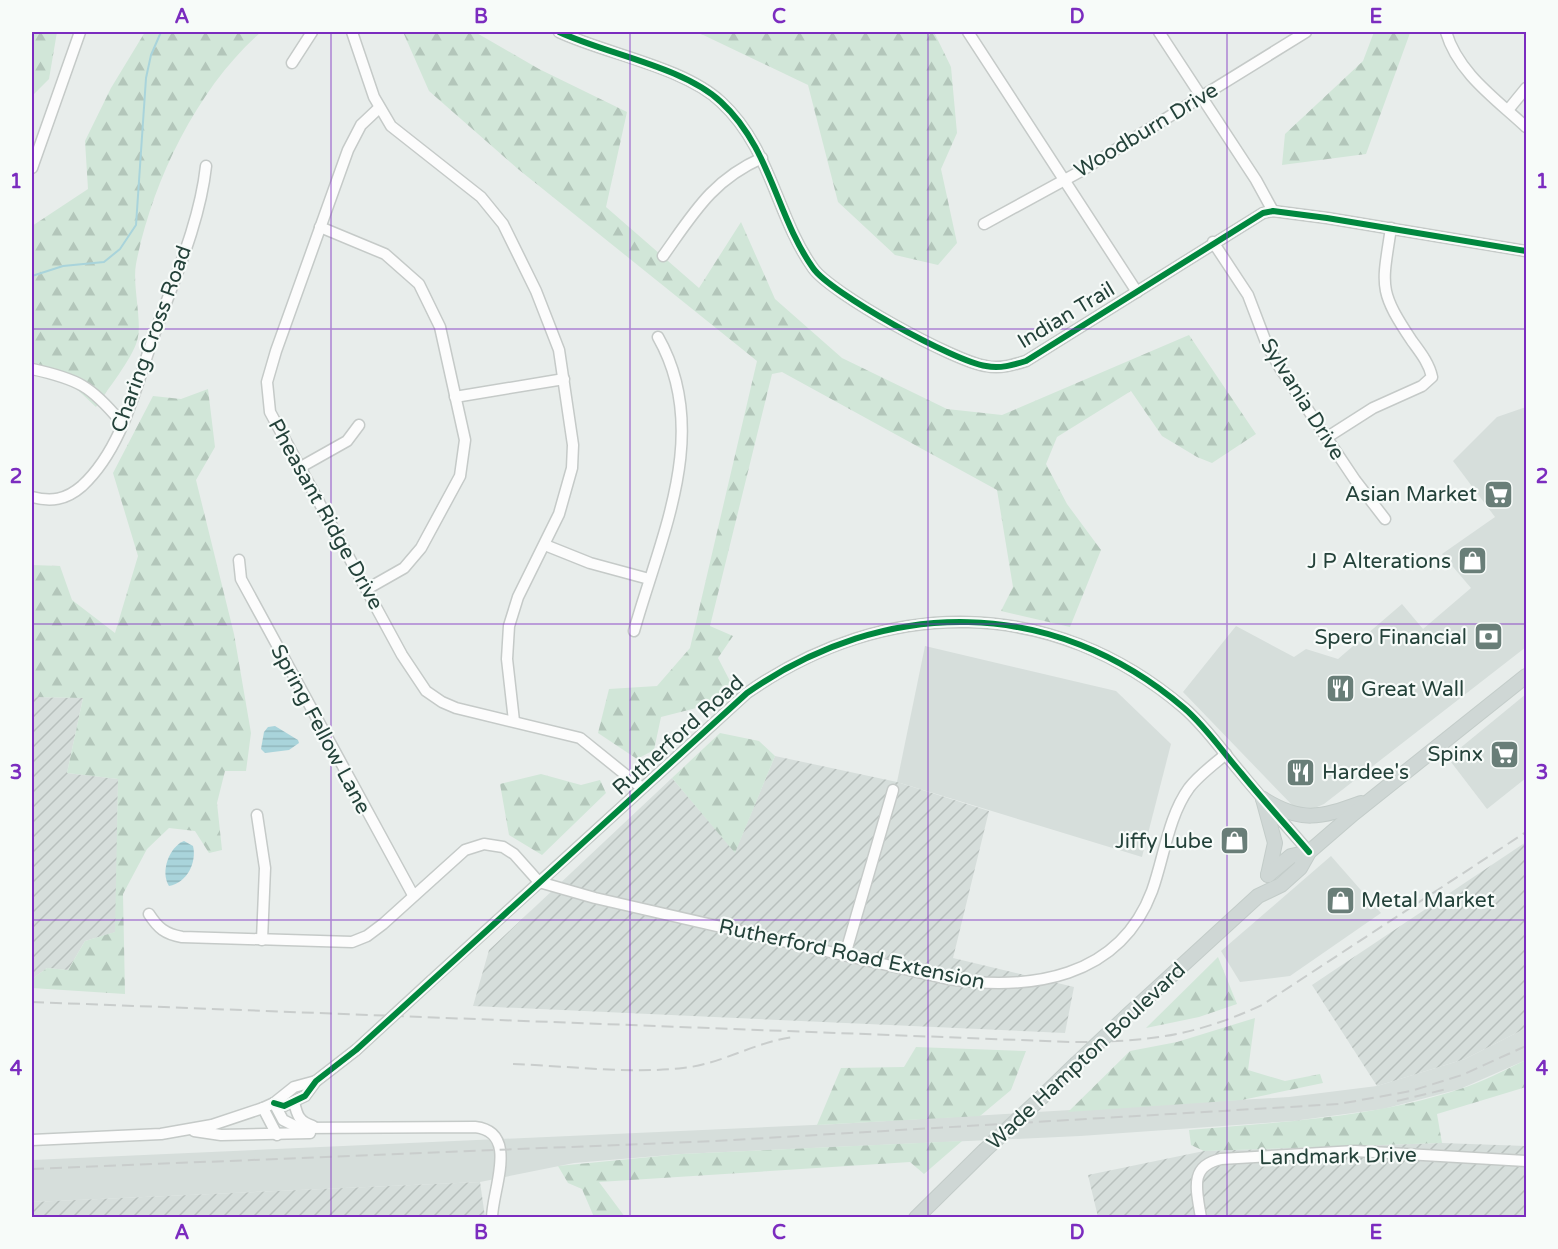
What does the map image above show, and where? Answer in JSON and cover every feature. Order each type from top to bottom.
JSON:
[{"type":"main road","name":"Wade Hampton Boulevard","points":[[916,1218],[1127,1016],[1258,896],[1281,885],[1300,868],[1309,852],[1527,676]]},
{"type":"main road","points":[[1263,799],[1282,811],[1309,817],[1327,814],[1374,798]]},
{"type":"main road","points":[[1263,799],[1275,843],[1268,875]]},
{"type":"main road","name":"Wade Hampton Boulevard","points":[[1258,896],[1268,875],[1291,856],[1309,852]]},
{"type":"street","points":[[33,168],[80,32]]},
{"type":"street","points":[[292,63],[312,32]]},
{"type":"street","points":[[352,32],[379,108],[391,126],[481,197],[503,224],[559,350],[573,445],[572,468],[559,514],[518,597],[509,626],[507,659],[514,721]]},
{"type":"street","name":"Indian Trail","points":[[559,32],[663,71],[711,94],[737,120],[762,158],[807,259],[821,278],[927,342],[968,362],[992,367],[1012,366],[1026,361],[1258,214],[1273,211],[1527,251]]},
{"type":"street","points":[[968,32],[1137,292]]},
{"type":"street","points":[[1159,32],[1273,211]]},
{"type":"street","name":"Woodburn Drive","points":[[984,224],[1202,97],[1306,32]]},
{"type":"street","points":[[1446,32],[1465,69],[1527,127]]},
{"type":"street","points":[[1508,110],[1527,88]]},
{"type":"street","name":"Pheasant Ridge Drive","points":[[379,108],[354,137],[321,227],[267,382],[270,412],[416,679],[426,691],[456,708],[580,738],[642,788]]},
{"type":"street","points":[[663,255],[714,187],[734,172],[762,158]]},
{"type":"street","name":"Charing Cross Road","points":[[32,497],[58,500],[82,485],[108,452],[139,381],[199,207],[206,166]]},
{"type":"street","points":[[321,227],[385,254],[419,284],[440,327],[465,452],[454,488],[413,559],[404,568],[367,589]]},
{"type":"street","points":[[1326,438],[1373,408],[1422,386],[1432,377],[1427,363],[1386,295],[1383,274],[1391,228]]},
{"type":"street","name":"Sylvania Drive","points":[[1213,242],[1248,295],[1267,345],[1280,368],[1326,438],[1384,519]]},
{"type":"street","points":[[634,631],[670,509],[683,448],[683,419],[673,368],[658,337]]},
{"type":"street","points":[[32,369],[75,381],[89,388],[122,422]]},
{"type":"street","points":[[455,397],[564,379]]},
{"type":"street","points":[[299,468],[347,441],[359,425]]},
{"type":"street","points":[[545,545],[590,563],[649,579]]},
{"type":"street","name":"Spring Fellow Lane","points":[[239,560],[241,579],[413,895]]},
{"type":"street","name":"Rutherford Road","points":[[269,1106],[284,1106],[294,1102],[356,1050],[734,703],[772,675],[802,658],[842,641],[896,627],[971,622],[1023,628],[1067,640],[1107,657],[1148,680],[1184,708],[1309,852]]},
{"type":"street","name":"Rutherford Road Extension","points":[[539,882],[948,979],[995,984],[1045,980],[1088,964],[1117,944],[1138,918],[1152,890],[1183,799],[1198,778],[1226,754]]},
{"type":"street","points":[[845,955],[893,790]]},
{"type":"street","points":[[257,815],[265,868],[262,940]]},
{"type":"street","points":[[149,914],[158,928],[168,934],[262,940],[352,942],[367,936],[383,924],[465,850],[484,844],[503,847],[539,882]]},
{"type":"street","name":"Rutherford Road","points":[[32,1140],[161,1134],[184,1130],[238,1117],[269,1106],[294,1087],[316,1082]]},
{"type":"street","points":[[294,1102],[297,1116],[302,1121],[325,1129]]},
{"type":"street","points":[[269,1106],[287,1124],[299,1128],[476,1127],[487,1130],[499,1143],[502,1155],[492,1218]]},
{"type":"street","points":[[269,1106],[277,1135]]},
{"type":"street","points":[[184,1130],[221,1135],[303,1135],[325,1129]]},
{"type":"street","name":"Landmark Drive","points":[[1201,1218],[1197,1182],[1199,1173],[1207,1163],[1221,1160],[1355,1151],[1527,1161]]},
{"type":"shaded area","points":[[1526,407],[1526,647],[1324,804],[1310,810],[1293,806],[1183,692],[1236,626],[1294,657],[1306,649],[1338,659],[1402,604],[1423,629],[1471,588],[1442,554],[1495,517],[1453,461],[1497,417]]},
{"type":"shaded area","points":[[925,646],[1116,691],[1171,744],[1142,857],[897,782]]},
{"type":"shaded area","points":[[1526,694],[1526,778],[1487,809],[1448,758]]},
{"type":"shaded area","points":[[32,697],[83,698],[67,773],[118,779],[116,932],[85,941],[68,970],[47,968],[32,979]]},
{"type":"shaded area","points":[[775,756],[897,782],[989,811],[953,958],[1074,987],[1065,1033],[473,1006],[489,950],[672,778],[735,852]]},
{"type":"shaded area","points":[[1526,842],[1526,1028],[1465,1059],[1377,1086],[1312,985]]},
{"type":"shaded area","points":[[1331,856],[1381,913],[1290,976],[1240,982],[1221,951]]},
{"type":"shaded area","points":[[1526,1028],[1526,1060],[1460,1089],[1383,1109],[1293,1121],[1080,1136],[681,1154],[574,1163],[480,1182],[32,1202],[32,1160],[836,1124],[1289,1097],[1377,1086],[1465,1059]]},
{"type":"shaded area","points":[[1442,1143],[1526,1146],[1526,1217],[1098,1217],[1088,1175],[1204,1151]]},
{"type":"shaded area","points":[[480,1182],[485,1217],[32,1217],[32,1202]]},
{"type":"green space","points":[[32,32],[57,32],[49,79],[32,96]]},
{"type":"green space","points":[[145,32],[261,32],[217,80],[180,138],[166,169],[153,201],[136,264],[135,283],[139,324],[137,341],[125,365],[96,407],[67,380],[32,369],[32,226],[88,189],[85,141],[111,88]]},
{"type":"green space","points":[[403,32],[475,32],[539,69],[627,112],[606,207],[699,288],[741,222],[775,299],[842,358],[947,409],[1002,415],[1189,335],[1256,434],[1212,463],[1197,457],[1162,436],[1131,391],[1057,437],[1046,464],[1067,504],[1101,550],[1070,627],[1001,611],[1013,587],[997,490],[782,372],[772,374],[710,626],[733,636],[718,658],[731,683],[708,705],[661,717],[654,750],[637,759],[598,733],[609,689],[657,686],[690,648],[757,361],[518,169],[429,91]]},
{"type":"green space","points":[[697,32],[934,32],[951,67],[957,133],[941,169],[957,243],[938,265],[895,255],[838,202],[808,85]]},
{"type":"green space","points":[[1374,32],[1410,33],[1366,154],[1282,165],[1285,134],[1363,61]]},
{"type":"green space","points":[[208,389],[215,447],[196,480],[234,634],[251,733],[246,771],[225,771],[217,803],[222,850],[209,853],[195,831],[169,828],[147,849],[123,894],[125,994],[32,988],[32,979],[47,968],[68,970],[85,941],[115,932],[118,779],[67,773],[83,698],[32,697],[32,565],[60,566],[72,600],[115,633],[138,556],[113,473],[153,396],[181,399]]},
{"type":"green space","points":[[720,733],[759,741],[775,756],[735,853],[672,778]]},
{"type":"green space","points":[[541,774],[581,785],[600,780],[606,793],[542,855],[509,835],[500,784]]},
{"type":"green space","points":[[1218,957],[1237,1004],[1199,1017],[1146,1028]]},
{"type":"green space","points":[[1255,1018],[1248,1070],[1285,1081],[1320,1074],[1323,1083],[1242,1100],[1068,1112],[1130,1051],[1177,1042]]},
{"type":"green space","points":[[916,1047],[1026,1051],[1011,1090],[980,1116],[817,1125],[841,1068],[904,1067]]},
{"type":"green space","points":[[1526,1060],[1526,1087],[1437,1114],[1442,1143],[1204,1151],[1191,1145],[1189,1130],[1291,1121],[1394,1107],[1468,1086]]},
{"type":"green space","points":[[962,1141],[924,1174],[910,1162],[599,1182],[625,1217],[594,1217],[582,1189],[568,1183],[558,1166],[681,1154]]},
{"type":"water","points":[[275,726],[298,740],[299,743],[289,750],[265,753],[261,749],[264,732],[268,727]]},
{"type":"water","points":[[184,841],[193,846],[192,865],[181,881],[169,886],[165,874],[170,854]]},
{"type":"waterway","points":[[32,276],[63,266],[104,262],[120,249],[136,225],[146,78],[151,55],[161,32]]},
{"type":"railway","points":[[32,1002],[1071,1042],[1146,1039],[1191,1031],[1262,1005],[1526,832]]},
{"type":"railway","points":[[513,1064],[620,1070],[683,1068],[697,1066],[765,1043],[793,1037]]},
{"type":"railway","points":[[32,1169],[715,1141],[1339,1104],[1411,1091],[1462,1075],[1526,1046]]},
{"type":"railway","points":[[1397,1101],[1447,1089]]},
{"type":"cycle path","points":[[559,32],[687,79],[721,102],[738,120],[751,140],[800,248],[813,268],[824,279],[894,325],[948,353],[986,366],[1001,367],[1026,361],[1263,213],[1273,211],[1327,218],[1526,251]]},
{"type":"cycle path","points":[[274,1103],[284,1106],[305,1096],[316,1081],[356,1050],[747,693],[800,661],[856,639],[912,626],[968,622],[1025,628],[1080,645],[1133,671],[1192,715],[1309,852]]},
{"type":"place","name":"Asian Market","points":[[1498,494]]},
{"type":"place","name":"J P Alterations","points":[[1472,561]]},
{"type":"place","name":"Spero Financial","points":[[1488,637]]},
{"type":"place","name":"Great Wall","points":[[1340,689]]},
{"type":"place","name":"Spinx","points":[[1504,754]]},
{"type":"place","name":"Hardee's","points":[[1301,772]]},
{"type":"place","name":"Jiffy Lube","points":[[1234,841]]},
{"type":"place","name":"Metal Market","points":[[1340,900]]}]
